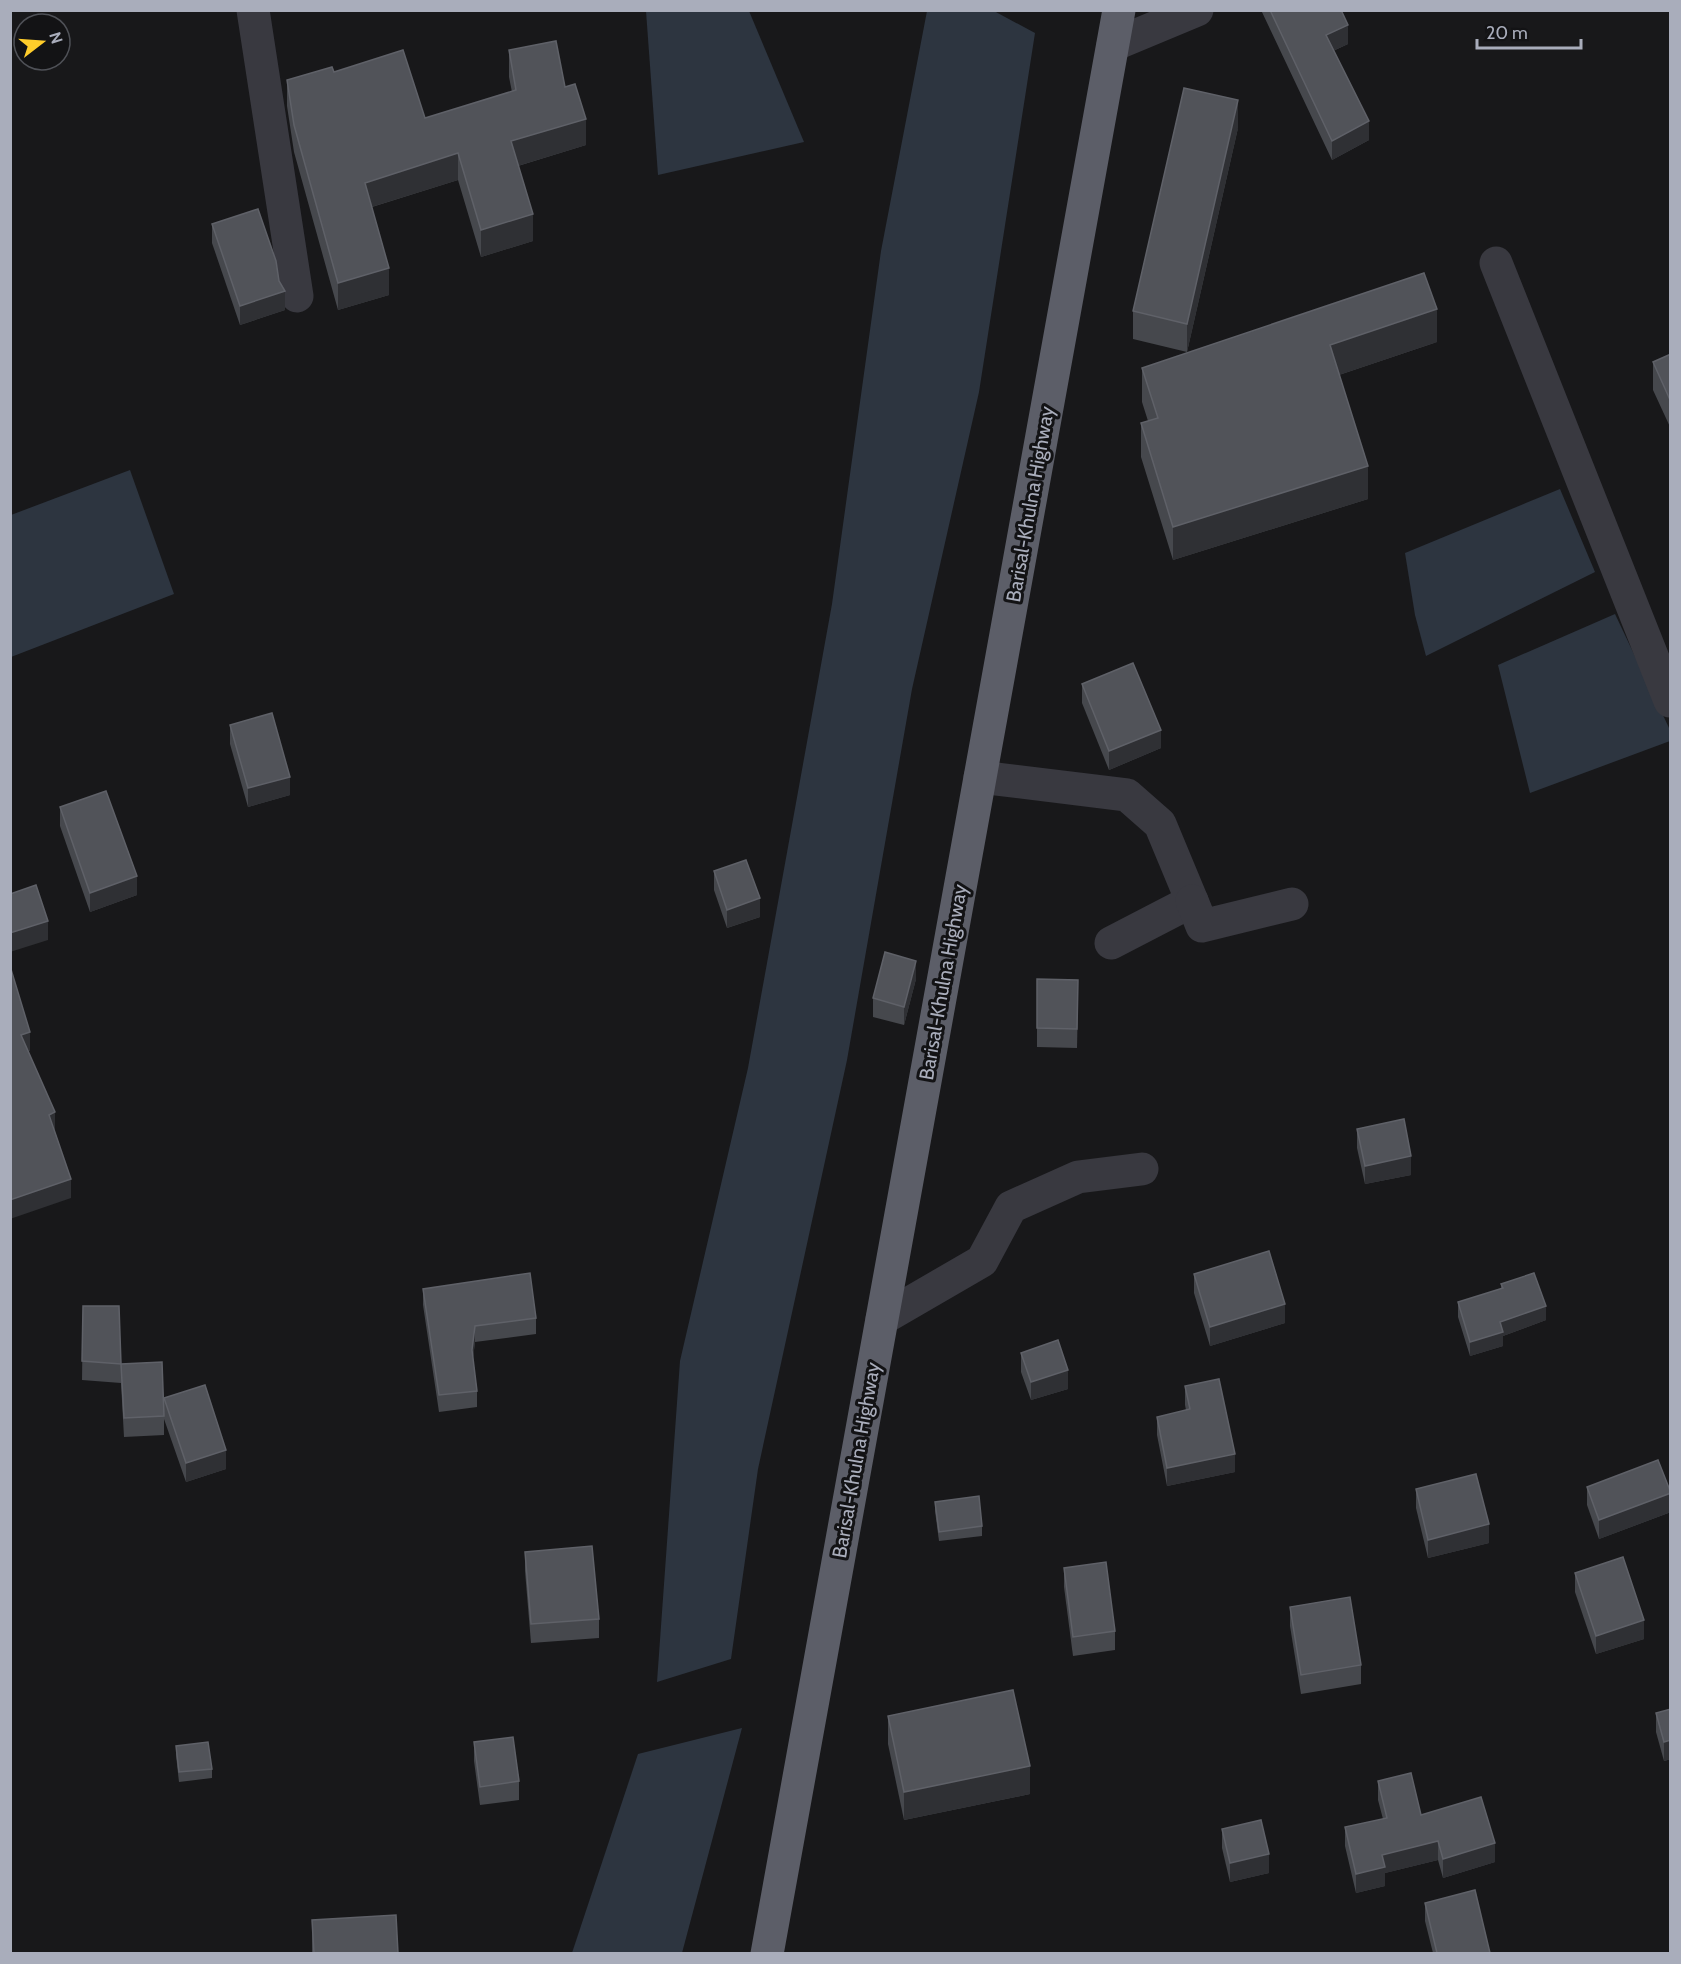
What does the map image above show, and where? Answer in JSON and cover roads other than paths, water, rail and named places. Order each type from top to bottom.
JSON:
[{"type":"highway","name":"Barisal-Khulna Highway","points":[[767,1953],[1119,10]]},
{"type":"street","points":[[253,10],[297,297]]},
{"type":"street","points":[[1113,45],[1197,10]]},
{"type":"street","points":[[1496,263],[1671,701]]},
{"type":"street","points":[[980,777],[1127,795],[1160,824],[1202,926],[1292,904]]},
{"type":"street","points":[[1111,943],[1192,901]]},
{"type":"street","points":[[882,1320],[982,1261],[1011,1207],[1078,1178],[1142,1168]]}]
